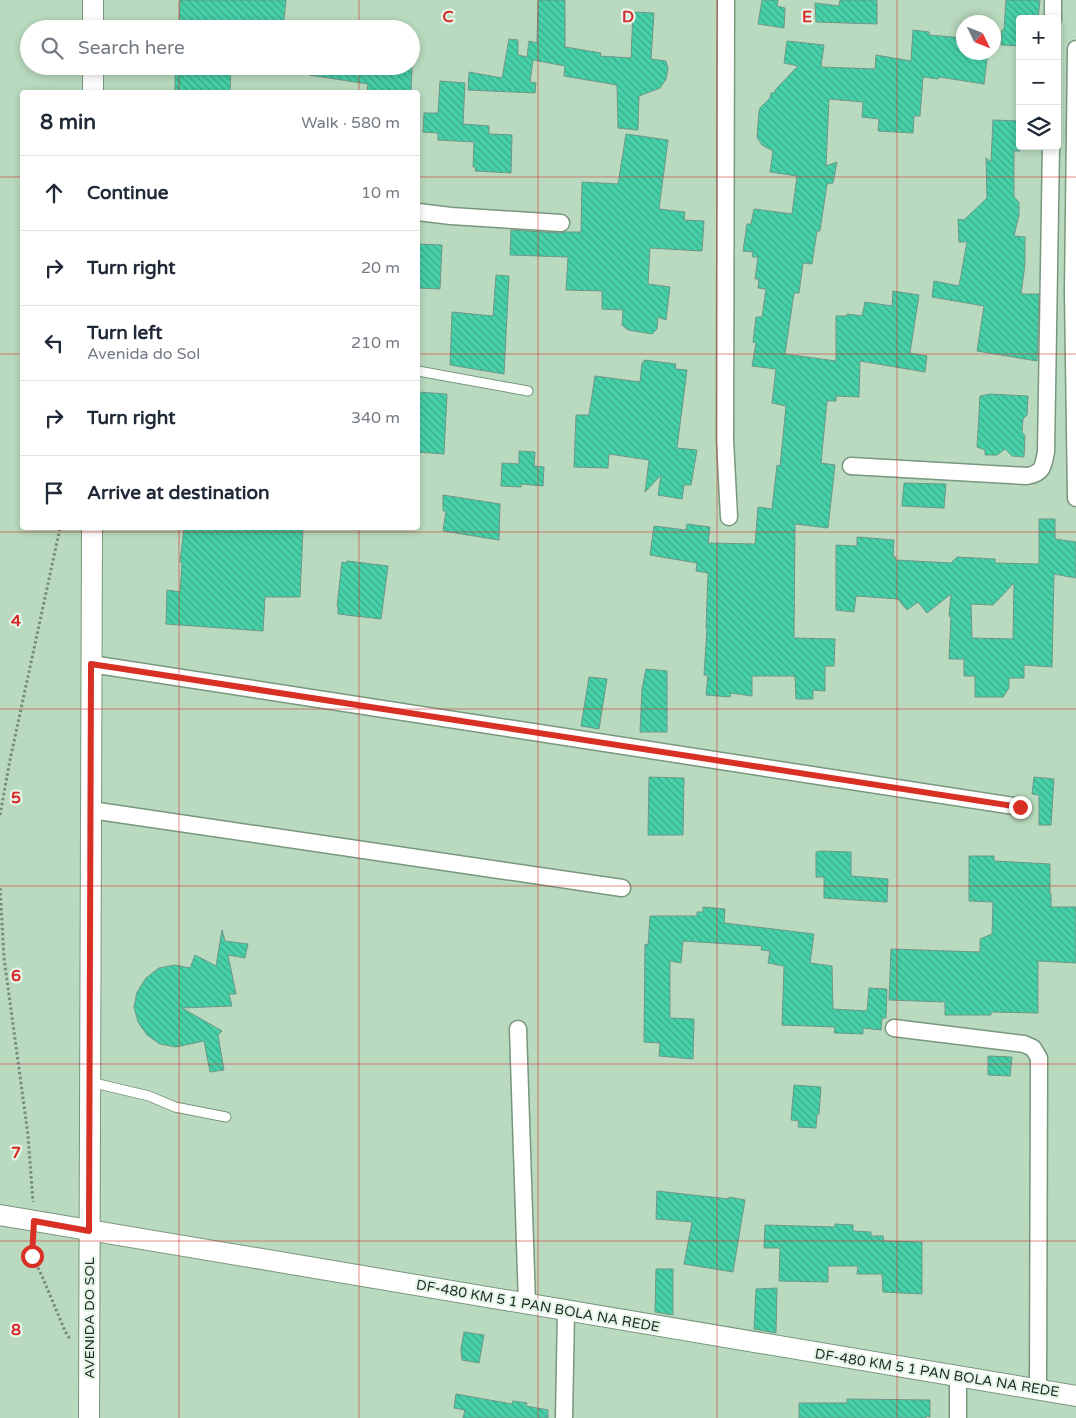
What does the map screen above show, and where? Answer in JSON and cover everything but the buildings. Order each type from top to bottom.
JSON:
[{"type":"street","points":[[93,20],[94,0]]},
{"type":"street","points":[[726,0],[725,440],[729,516]]},
{"type":"street","points":[[1053,0],[1053,15]]},
{"type":"street","points":[[1076,49],[1074,292],[1076,498]]},
{"type":"street","points":[[93,75],[93,90]]},
{"type":"street","points":[[851,466],[1027,476],[1036,474],[1043,467],[1046,442],[1051,150]]},
{"type":"street","points":[[420,212],[561,224]]},
{"type":"street","name":"AVENIDA DO SOL","points":[[89,1418],[92,530]]},
{"type":"street","points":[[91,664],[1020,807]]},
{"type":"street","points":[[91,810],[622,888]]},
{"type":"street","points":[[894,1028],[1024,1044],[1033,1048],[1039,1058],[1038,1389]]},
{"type":"street","points":[[518,1029],[527,1304]]},
{"type":"street","name":"DF-480 KM 5 1 PAN BOLA NA REDE","points":[[0,1215],[1076,1396]]},
{"type":"street","points":[[564,1418],[566,1311]]},
{"type":"street","points":[[958,1376],[958,1418]]},
{"type":"lane","points":[[420,372],[528,391]]},
{"type":"lane","points":[[90,1082],[148,1096],[175,1107],[226,1116]]},
{"type":"path","points":[[0,815],[60,530]]},
{"type":"path","points":[[0,888],[4,958],[28,1136],[34,1221],[32,1256],[65,1331],[72,1342]]},
{"type":"route","points":[[32,1256],[34,1221],[89,1231],[91,664],[1020,807]]}]
